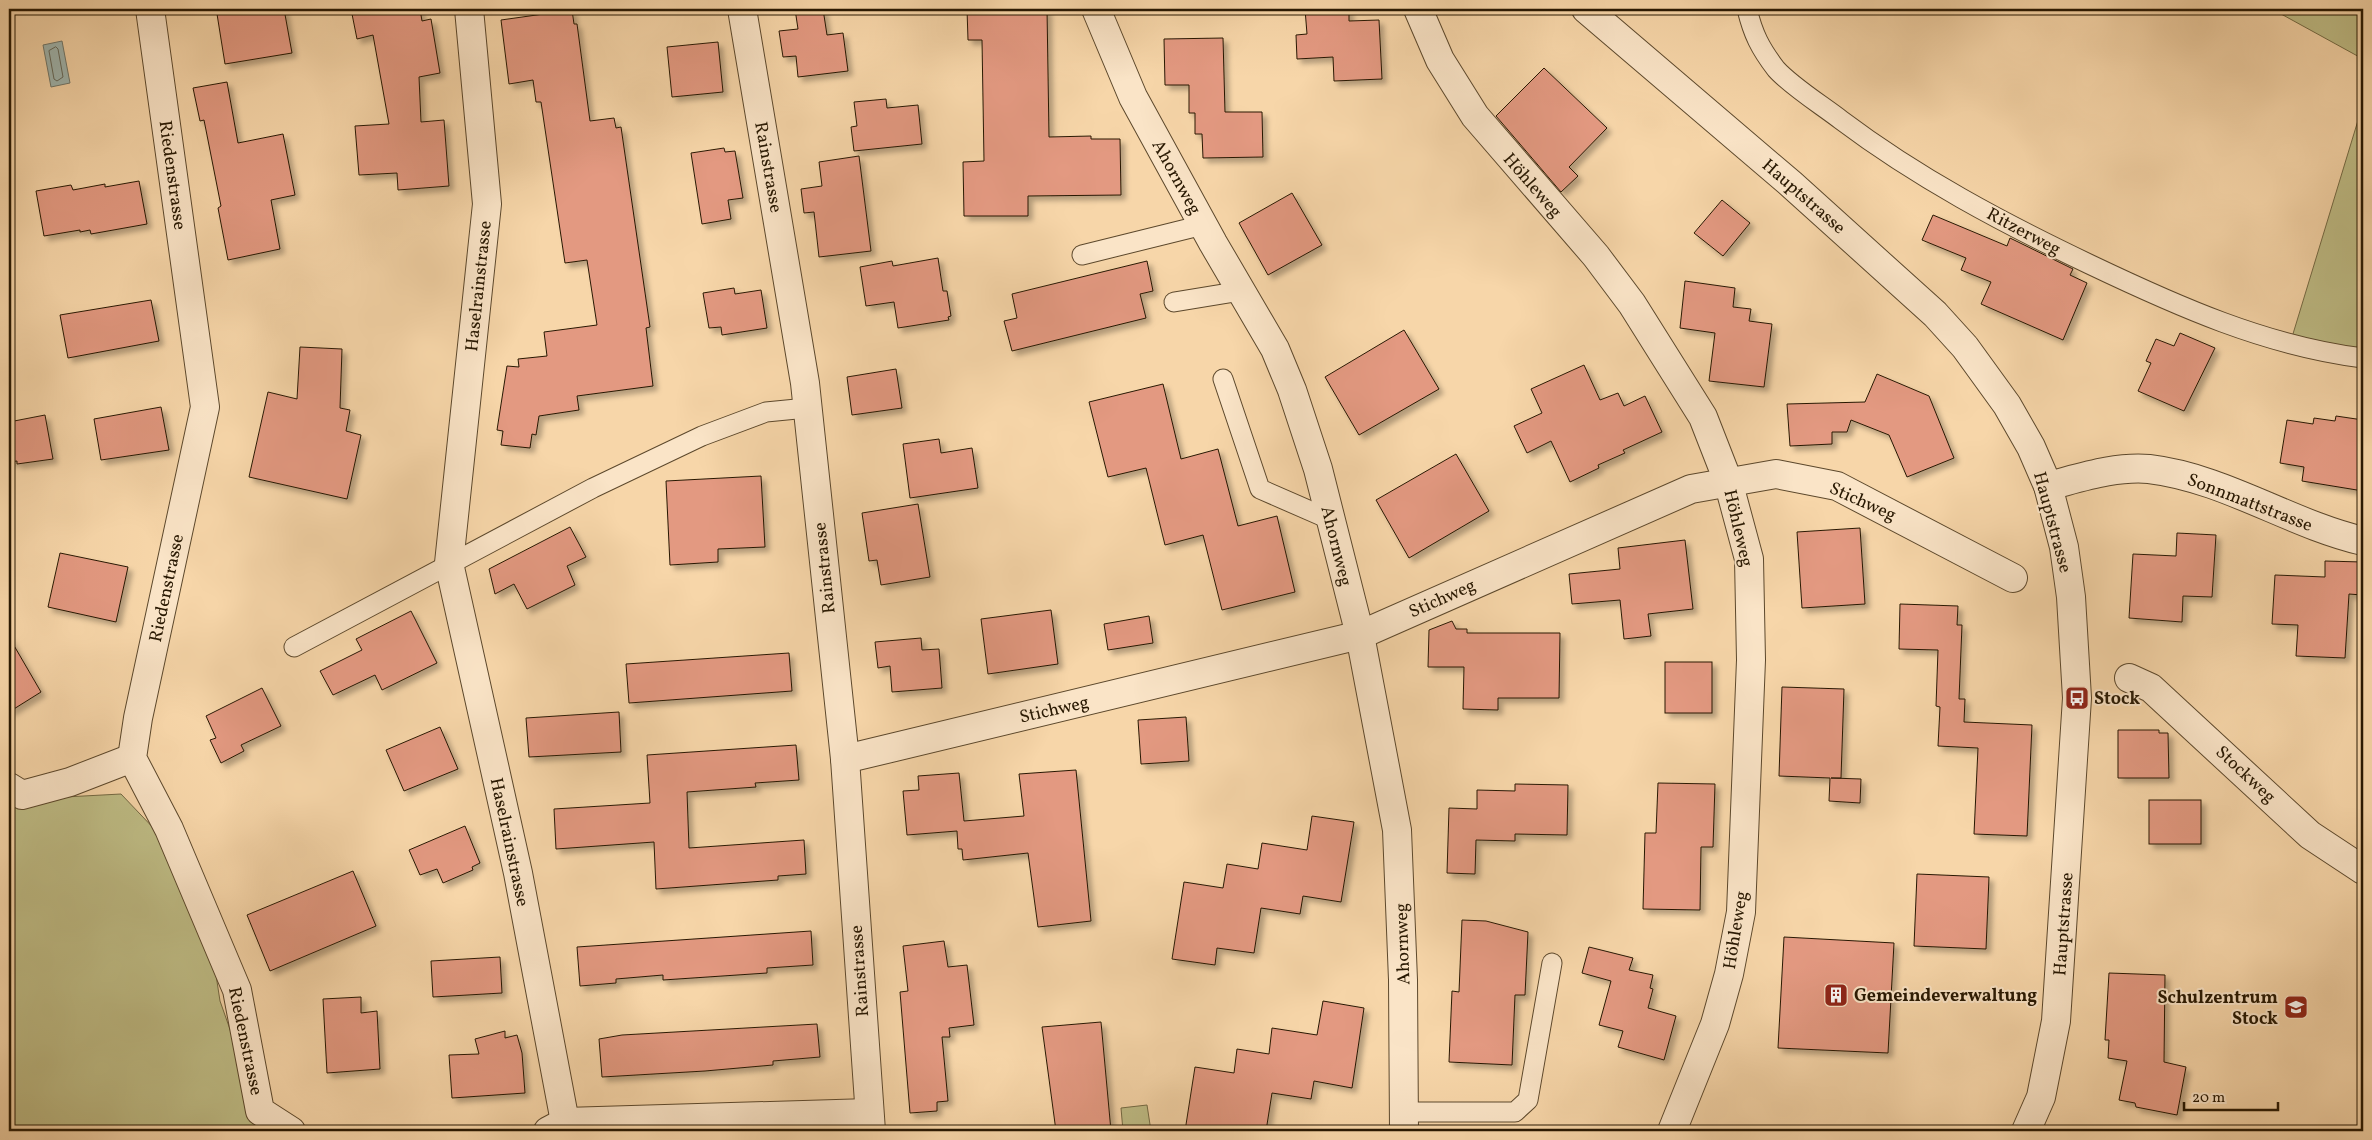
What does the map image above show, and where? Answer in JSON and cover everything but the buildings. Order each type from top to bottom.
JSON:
[{"type":"street","name":"Riedenstrasse","points":[[150,9],[205,407],[138,718],[132,758],[169,829],[237,990],[260,1110],[291,1131]]},
{"type":"street","name":"Haselrainstrasse","points":[[469,9],[487,204],[449,563],[518,873],[557,1127]]},
{"type":"street","name":"Rainstrasse","points":[[742,9],[807,408],[845,759],[870,1122]]},
{"type":"street","name":"Ahornweg","points":[[1096,9],[1133,97],[1274,349],[1292,390],[1318,469],[1360,635],[1397,830],[1403,972],[1404,1122]]},
{"type":"street","name":"Höhleweg","points":[[1418,9],[1440,60],[1475,116],[1596,256],[1632,304],[1702,417],[1728,481],[1749,559],[1751,660],[1741,912],[1729,974],[1714,1024],[1672,1131]]},
{"type":"street","name":"Hauptstrasse","points":[[1586,9],[1791,184],[1935,314],[1965,347],[2007,405],[2031,447],[2048,486],[2064,547],[2071,597],[2077,698],[2056,1020],[2041,1097],[2026,1131]]},
{"type":"street","name":"Sonnmattstrasse","points":[[2048,486],[2099,472],[2148,469],[2208,483],[2293,519],[2363,541]]},
{"type":"street","name":"Stichweg","points":[[845,759],[1360,635],[1690,490],[1728,481],[1776,474],[1837,486],[2013,578]]},
{"type":"street","name":"Stockweg","points":[[2129,678],[2151,688],[2310,835],[2363,870]]},
{"type":"street","points":[[9,787],[22,795],[70,782],[132,758]]},
{"type":"street","points":[[557,1127],[870,1122]]},
{"type":"lane","name":"Ritzerweg","points":[[1747,9],[1754,36],[1777,70],[1885,153],[2020,231],[2141,289],[2238,329],[2330,354],[2363,358]]},
{"type":"lane","points":[[1082,255],[1203,225]]},
{"type":"lane","points":[[1174,302],[1241,291]]},
{"type":"lane","points":[[1223,379],[1260,489],[1331,520]]},
{"type":"lane","points":[[294,646],[593,488],[702,436],[766,412],[807,408]]},
{"type":"lane","points":[[1404,1122],[1515,1112],[1528,1100],[1552,963]]},
{"type":"shaded area","points":[[2272,9],[2363,9],[2363,59]]},
{"type":"shaded area","points":[[2363,104],[2363,361],[2289,347]]},
{"type":"shaded area","points":[[121,794],[160,835],[208,923],[220,1001],[244,1069],[276,1131],[9,1131],[9,800]]},
{"type":"shaded area","points":[[1147,1105],[1151,1131],[1123,1131],[1121,1108]]},
{"type":"water","points":[[62,41],[70,83],[51,87],[43,45]]},
{"type":"place","name":"Stock","points":[[2077,698]]},
{"type":"place","name":"Gemeindeverwaltung","points":[[1836,995]]},
{"type":"place","name":"Schulzentrum Stock","points":[[2296,1007]]}]
